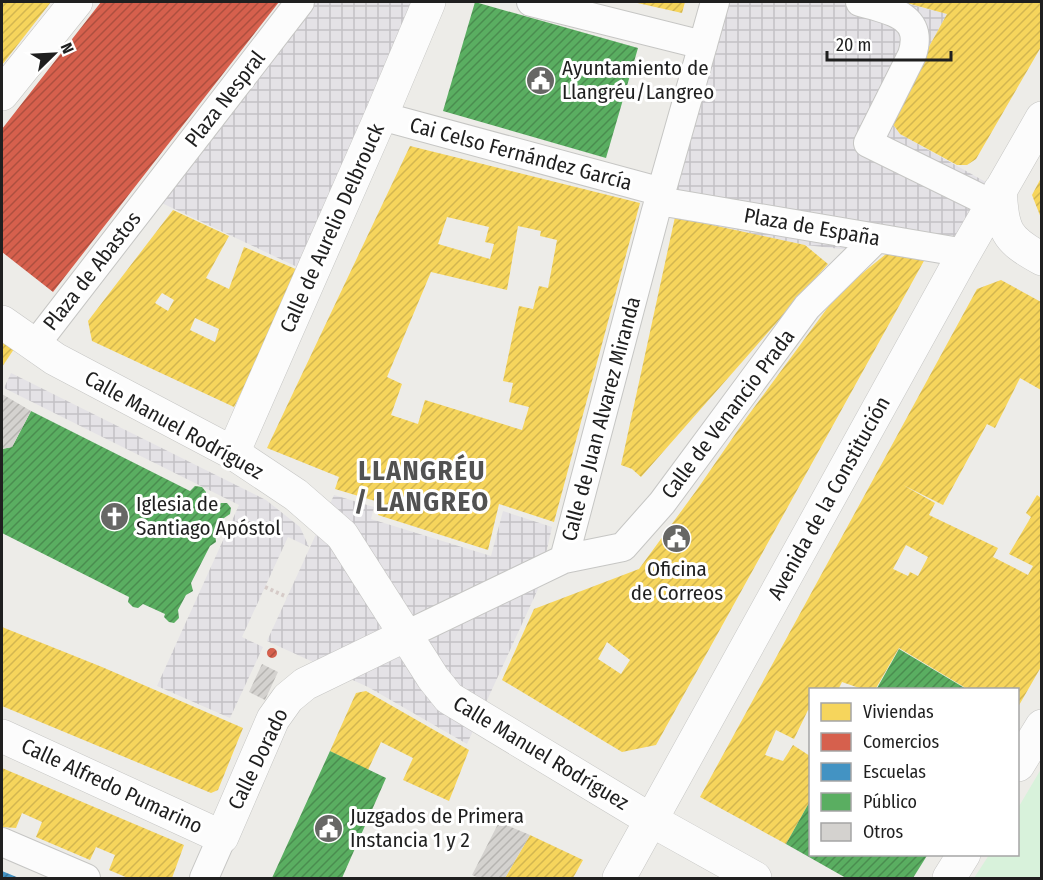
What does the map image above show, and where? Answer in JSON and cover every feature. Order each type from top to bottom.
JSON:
[{"type":"street","points":[[2,94],[76,2]]},
{"type":"street","name":"Plaza Nespral","points":[[149,197],[300,2]]},
{"type":"street","name":"Calle de Aurelio Delbrouck","points":[[233,453],[429,2]]},
{"type":"street","points":[[531,2],[703,45]]},
{"type":"street","points":[[659,202],[716,2]]},
{"type":"street","points":[[860,2],[906,18],[915,36],[912,55],[868,143],[996,197],[1002,222],[1029,252]]},
{"type":"street","name":"Cai Celso Fernández García","points":[[381,116],[659,202]]},
{"type":"street","name":"Avenida de la Constitución","points":[[619,879],[1041,118]]},
{"type":"street","name":"Plaza de Abastos","points":[[35,345],[149,197]]},
{"type":"street","name":"Plaza de España","points":[[659,202],[876,238],[963,256]]},
{"type":"street","name":"Calle de Juan Alvarez Miranda","points":[[406,635],[564,559],[659,202]]},
{"type":"street","name":"Calle de Venancio Prada","points":[[564,559],[622,548],[662,503],[807,307],[876,238]]},
{"type":"street","points":[[963,256],[992,246],[1029,252]]},
{"type":"street","name":"Calle Manuel Rodríguez","points":[[2,322],[55,359],[233,453],[296,495],[342,535],[449,698],[651,820],[755,879]]},
{"type":"street","name":"Calle Dorado","points":[[204,879],[273,719],[288,698],[304,684],[406,635]]},
{"type":"street","points":[[1019,762],[1041,726]]},
{"type":"street","name":"Calle Alfredo Pumarino","points":[[2,736],[222,837]]},
{"type":"street","points":[[2,842],[86,879]]},
{"type":"street","points":[[949,879],[962,856]]},
{"type":"path","points":[[265,587],[287,597]]},
{"type":"green space","points":[[1041,769],[1041,878],[974,878],[988,856],[1019,856],[1019,806]]},
{"type":"shaded area","points":[[300,2],[429,2],[312,274],[149,197]]},
{"type":"shaded area","points":[[715,2],[901,2],[947,14],[892,114],[892,123],[900,134],[1000,190],[961,259],[805,245],[655,214]]},
{"type":"shaded area","points":[[11,373],[266,500],[300,527],[309,547],[288,537],[242,637],[263,647],[230,718],[157,686],[239,505],[4,388]]},
{"type":"shaded area","points":[[334,495],[374,507],[371,519],[491,556],[503,511],[552,527],[538,589],[467,744],[368,687],[267,641]]},
{"type":"building: Viviendas","points":[[2,2],[51,2],[2,65]]},
{"type":"building: Viviendas","points":[[633,2],[685,2],[682,13]]},
{"type":"building: Viviendas","points":[[903,2],[1041,2],[1041,47],[976,159],[967,165],[957,165],[900,134],[892,123],[892,114],[947,14]]},
{"type":"building: Viviendas","points":[[410,146],[640,203],[554,522],[499,504],[488,550],[378,515],[382,503],[335,489],[339,477],[267,448]],"holes":[[[447,217],[489,227],[485,242],[494,244],[490,259],[438,244]],[[518,226],[541,231],[540,236],[557,240],[548,288],[539,286],[533,309],[519,306],[503,381],[513,383],[509,402],[529,407],[522,430],[425,400],[418,424],[391,415],[402,384],[387,377],[431,272],[507,290]]]},
{"type":"building: Viviendas","points":[[1041,178],[1041,218],[1032,195]]},
{"type":"building: Viviendas","points":[[173,210],[229,236],[206,278],[229,289],[244,247],[298,270],[281,313],[234,407],[92,341],[88,321]],"holes":[[[162,293],[174,300],[168,311],[155,303]],[[195,318],[219,329],[215,342],[190,330]]]},
{"type":"building: Viviendas","points":[[675,217],[805,245],[828,264],[641,477],[632,469],[621,465]]},
{"type":"building: Viviendas","points":[[886,254],[925,259],[656,745],[622,752],[502,680],[534,609],[639,569],[831,303],[854,280]],"holes":[[[607,642],[630,660],[621,674],[598,659]]]},
{"type":"building: Viviendas","points":[[1001,280],[1041,302],[1041,390],[1020,378],[995,428],[987,424],[943,505],[903,485],[935,503],[929,515],[998,548],[993,557],[1028,575],[1033,566],[1009,554],[1031,517],[1026,513],[1037,495],[1041,498],[1041,667],[1019,705],[1019,688],[966,688],[899,648],[876,688],[859,688],[842,682],[839,688],[809,688],[809,710],[794,739],[776,730],[765,755],[783,761],[793,745],[809,755],[809,803],[786,844],[700,797],[977,289]],"holes":[[[906,545],[928,557],[918,576],[910,572],[908,576],[893,569]]]},
{"type":"building: Viviendas","points":[[2,341],[14,349],[2,367]]},
{"type":"building: Viviendas","points":[[2,627],[243,728],[218,790],[211,793],[2,706]]},
{"type":"building: Viviendas","points":[[366,691],[469,750],[449,801],[403,780],[413,758],[381,742],[368,770],[330,751],[356,693]]},
{"type":"building: Viviendas","points":[[2,768],[184,845],[172,878],[128,878],[109,870],[115,855],[96,847],[90,860],[36,837],[42,822],[22,813],[16,828],[2,827]]},
{"type":"building: Viviendas","points":[[530,835],[583,860],[573,878],[505,878]]},
{"type":"building: Comercios","points":[[101,2],[279,2],[53,292],[2,252],[2,129]]},
{"type":"building: Comercios","points":[[272,648],[277,653],[272,658],[267,653]]},
{"type":"building: Escuelas","points":[[2,871],[19,878],[2,878]]},
{"type":"building: Público","name":"Ayuntamiento de Llangréu/Langreo","points":[[475,2],[638,48],[606,158],[443,111]]},
{"type":"building: Público","name":"Iglesia de Santiago Apóstol","points":[[31,411],[190,491],[195,486],[202,487],[206,492],[205,498],[219,505],[227,503],[231,508],[230,514],[224,518],[215,534],[216,542],[210,546],[191,583],[193,591],[186,595],[178,610],[179,618],[174,623],[164,617],[165,614],[143,604],[138,608],[133,607],[128,602],[129,597],[2,533],[2,449],[12,447]]},
{"type":"building: Público","points":[[899,649],[965,688],[877,688]]},
{"type":"building: Público","name":"Juzgados de Primera Instancia 1 y 2","points":[[330,751],[386,778],[342,878],[272,878]]},
{"type":"building: Público","points":[[809,803],[809,856],[927,856],[913,878],[846,878],[786,844]]},
{"type":"building: Otros","points":[[2,394],[31,411],[12,447],[2,449]]},
{"type":"building: Otros","points":[[262,664],[278,672],[265,700],[249,692]]},
{"type":"building: Otros","points":[[499,822],[530,835],[505,878],[479,878],[472,875]]},
{"type":"place","name":"Ayuntamiento de Llangréu/Langreo","points":[[541,80]]},
{"type":"place","name":"Iglesia de Santiago Apóstol","points":[[115,516]]},
{"type":"place","name":"Oficina de Correos","points":[[677,538]]},
{"type":"place","name":"Juzgados de Primera Instancia 1 y 2","points":[[329,828]]},
{"type":"district","name":"LLANGRÉU / LANGREO","points":[[422,486]]}]
